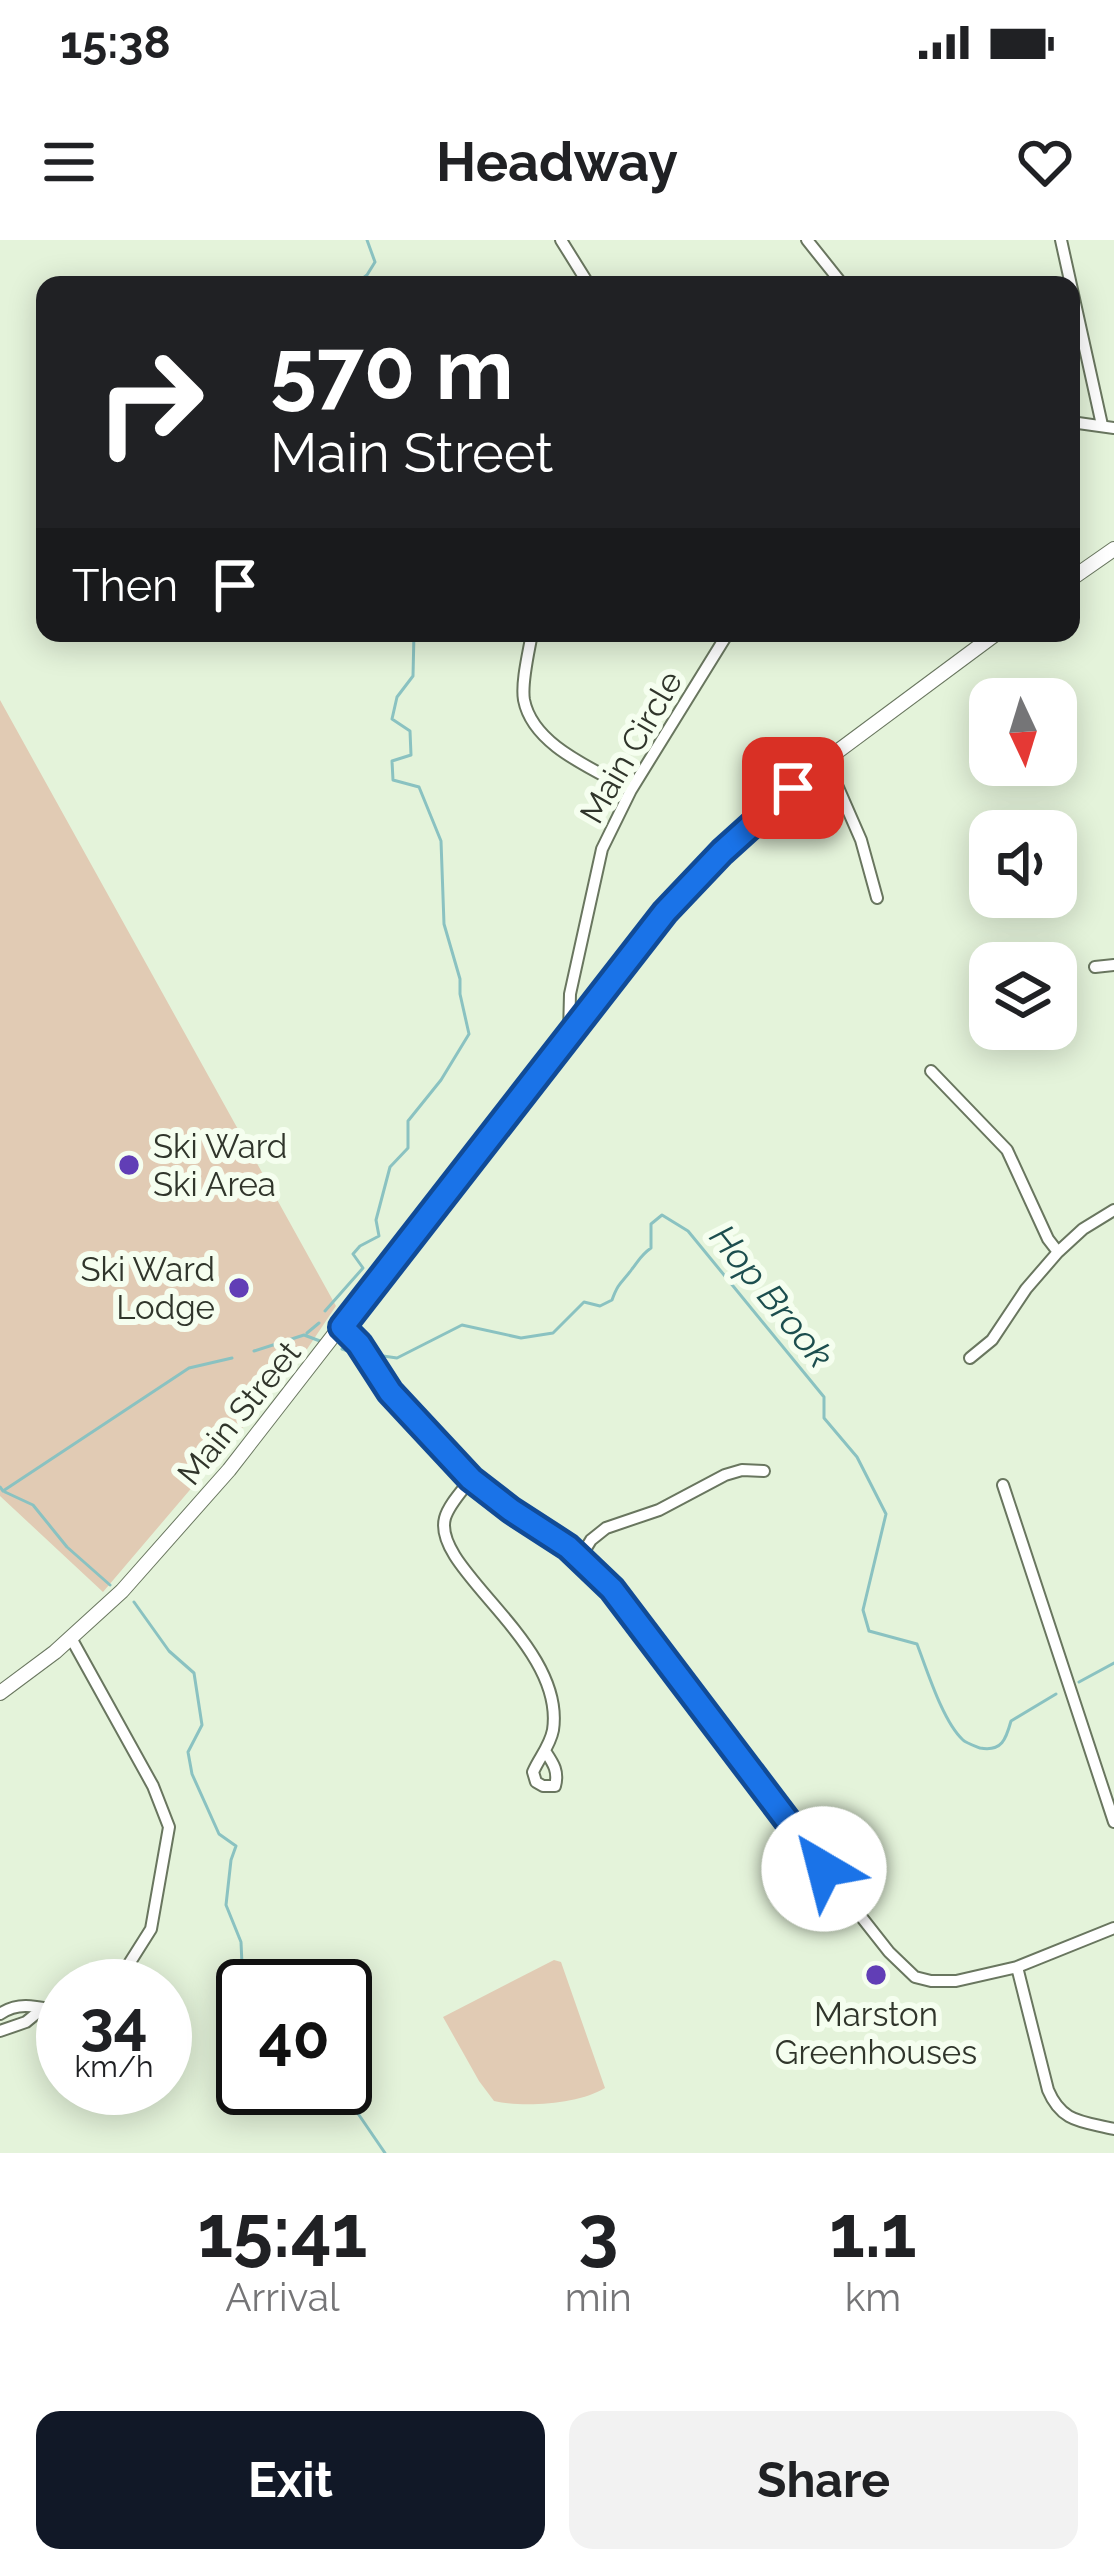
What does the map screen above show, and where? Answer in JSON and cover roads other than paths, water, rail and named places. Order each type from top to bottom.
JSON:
[{"type":"main road","points":[[1080,573],[1114,550]]},
{"type":"main road","name":"Main Street","points":[[0,1694],[122,1591],[230,1471],[665,912],[722,852],[826,760],[985,642]]},
{"type":"street","points":[[561,240],[583,276]]},
{"type":"street","points":[[807,240],[837,276]]},
{"type":"street","points":[[1061,240],[1070,276]]},
{"type":"street","points":[[1080,315],[1108,426]]},
{"type":"street","points":[[531,642],[524,700],[541,734],[569,756],[631,790]]},
{"type":"street","name":"Main Circle","points":[[569,1034],[570,994],[602,849],[631,790],[722,642]]},
{"type":"street","points":[[826,760],[861,840],[877,898]]},
{"type":"street","points":[[1095,967],[1114,965]]},
{"type":"street","points":[[931,1072],[1006,1150],[1058,1252]]},
{"type":"street","points":[[970,1358],[992,1340],[1058,1252],[1083,1228],[1114,1210]]},
{"type":"street","points":[[342,1327],[390,1392],[471,1479],[580,1558],[612,1589],[906,1970],[922,1980],[946,1982],[1017,1967],[1114,1928]]},
{"type":"street","points":[[580,1558],[606,1528],[659,1510],[725,1475],[764,1471]]},
{"type":"street","points":[[471,1479],[447,1511],[444,1530],[458,1559],[528,1646],[545,1676],[553,1708],[553,1730],[545,1751]]},
{"type":"street","points":[[1003,1485],[1114,1822]]},
{"type":"street","points":[[71,1638],[153,1786],[170,1827],[151,1929],[133,1959]]},
{"type":"street","points":[[1017,1967],[1054,2104],[1071,2118],[1114,2128]]},
{"type":"street","points":[[0,2014],[18,2006],[36,2007]]},
{"type":"street","points":[[0,2031],[36,2014]]},
{"type":"waterway","points":[[366,276],[375,262],[367,240]]},
{"type":"waterway","points":[[325,1311],[363,1268],[353,1254],[379,1236],[376,1220],[390,1167],[408,1148],[408,1121],[469,1034],[444,924],[441,841],[419,787],[393,780],[392,761],[411,755],[410,731],[392,719],[397,697],[413,676],[414,642]]},
{"type":"waterway","name":"Hop Brook","points":[[376,1355],[397,1358],[462,1325],[521,1338],[553,1333],[584,1302],[600,1306],[612,1300],[651,1248],[651,1224],[662,1215],[688,1231],[824,1397],[824,1418],[857,1457],[886,1514],[863,1610],[869,1631],[917,1644],[949,1721],[963,1740],[980,1748],[998,1746],[1011,1721],[1056,1694]]},
{"type":"waterway","points":[[307,1333],[319,1323]]},
{"type":"waterway","name":"Hop Brook","points":[[254,1351],[304,1335],[320,1341]]},
{"type":"waterway","name":"Hop Brook","points":[[342,1349],[354,1353]]},
{"type":"waterway","name":"Hop Brook","points":[[0,1487],[3,1491],[189,1368],[232,1358]]},
{"type":"waterway","points":[[5,1492],[33,1505],[67,1547],[110,1585]]},
{"type":"waterway","points":[[134,1602],[169,1651],[194,1673],[202,1725],[188,1752],[192,1774],[219,1834],[236,1846],[226,1905],[241,1942],[242,1959]]},
{"type":"waterway","name":"Hop Brook","points":[[1079,1682],[1114,1663]]},
{"type":"waterway","points":[[359,2115],[385,2153]]},
{"type":"place","name":"Ski Ward Ski Area","points":[[129,1165]]},
{"type":"place","name":"Ski Ward Lodge","points":[[239,1288]]},
{"type":"place","name":"Marston Greenhouses","points":[[876,1975]]}]
